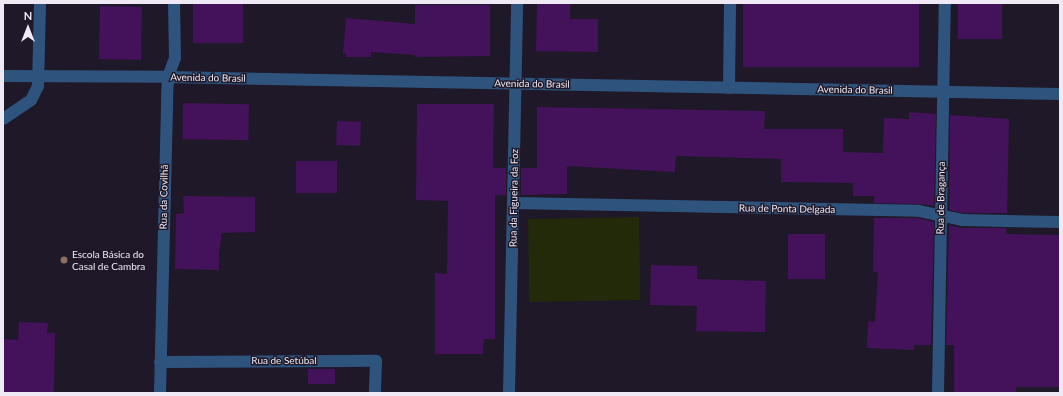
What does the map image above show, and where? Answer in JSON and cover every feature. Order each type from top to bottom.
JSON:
[{"type":"street","points":[[3,119],[31,100],[38,86],[40,3]]},
{"type":"street","name":"Rua da Covilhã","points":[[160,393],[168,77],[175,58],[174,3]]},
{"type":"street","name":"Rua da Figueira da Foz","points":[[509,393],[517,3]]},
{"type":"street","points":[[728,88],[730,3]]},
{"type":"street","name":"Rua de Bragança","points":[[938,393],[945,3]]},
{"type":"street","name":"Avenida do Brasil","points":[[3,76],[168,77],[1060,94]]},
{"type":"street","name":"Rua de Ponta Delgada","points":[[514,203],[919,211],[962,220],[1060,222]]},
{"type":"street","name":"Rua de Setúbal","points":[[160,362],[376,361],[375,393]]},
{"type":"green space","points":[[639,217],[640,300],[529,302],[528,219]]},
{"type":"building","points":[[193,3],[243,3],[243,43],[193,43]]},
{"type":"building","points":[[537,3],[570,3],[570,19],[598,19],[598,52],[536,51]]},
{"type":"building","points":[[743,3],[919,3],[919,67],[743,67]]},
{"type":"building","points":[[958,3],[1002,3],[1002,39],[958,39]]},
{"type":"building","points":[[415,5],[490,5],[490,56],[415,57],[415,55],[371,52],[371,57],[346,57],[346,53],[343,53],[346,18],[415,24]]},
{"type":"building","points":[[100,6],[142,7],[141,60],[99,59]]},
{"type":"building","points":[[183,103],[249,104],[248,140],[182,139]]},
{"type":"building","points":[[417,104],[494,104],[493,168],[506,168],[506,195],[495,195],[495,339],[484,339],[483,354],[435,354],[435,273],[447,274],[448,201],[416,200]]},
{"type":"building","points":[[537,107],[765,111],[764,129],[843,129],[843,152],[883,153],[884,118],[909,119],[909,112],[936,114],[934,206],[919,204],[874,203],[874,196],[853,196],[853,183],[781,182],[781,159],[676,156],[675,172],[567,166],[567,194],[521,195],[521,168],[537,168]]},
{"type":"building","points":[[950,115],[1009,119],[1007,213],[963,213],[949,210]]},
{"type":"building","points":[[337,121],[361,122],[360,146],[336,145]]},
{"type":"building","points":[[296,161],[337,161],[337,193],[296,193]]},
{"type":"building","points":[[183,196],[255,197],[255,232],[222,233],[219,253],[219,270],[175,269],[176,214],[184,213]]},
{"type":"building","points":[[874,218],[918,218],[934,222],[931,345],[914,345],[914,350],[867,348],[868,321],[875,322],[878,272],[873,272]]},
{"type":"building","points":[[949,225],[962,228],[1006,228],[1006,234],[1060,235],[1060,387],[1016,387],[1016,393],[954,393],[954,345],[946,345]]},
{"type":"building","points":[[788,234],[825,234],[825,279],[788,279]]},
{"type":"building","points":[[651,265],[697,266],[697,279],[766,281],[765,332],[696,331],[697,306],[650,305]]},
{"type":"building","points":[[19,322],[48,323],[47,333],[55,333],[54,393],[3,393],[3,339],[18,340]]},
{"type":"building","points":[[308,369],[335,369],[335,384],[308,384]]},
{"type":"place","name":"Escola Básica do Casal de Cambra","points":[[64,260]]}]
